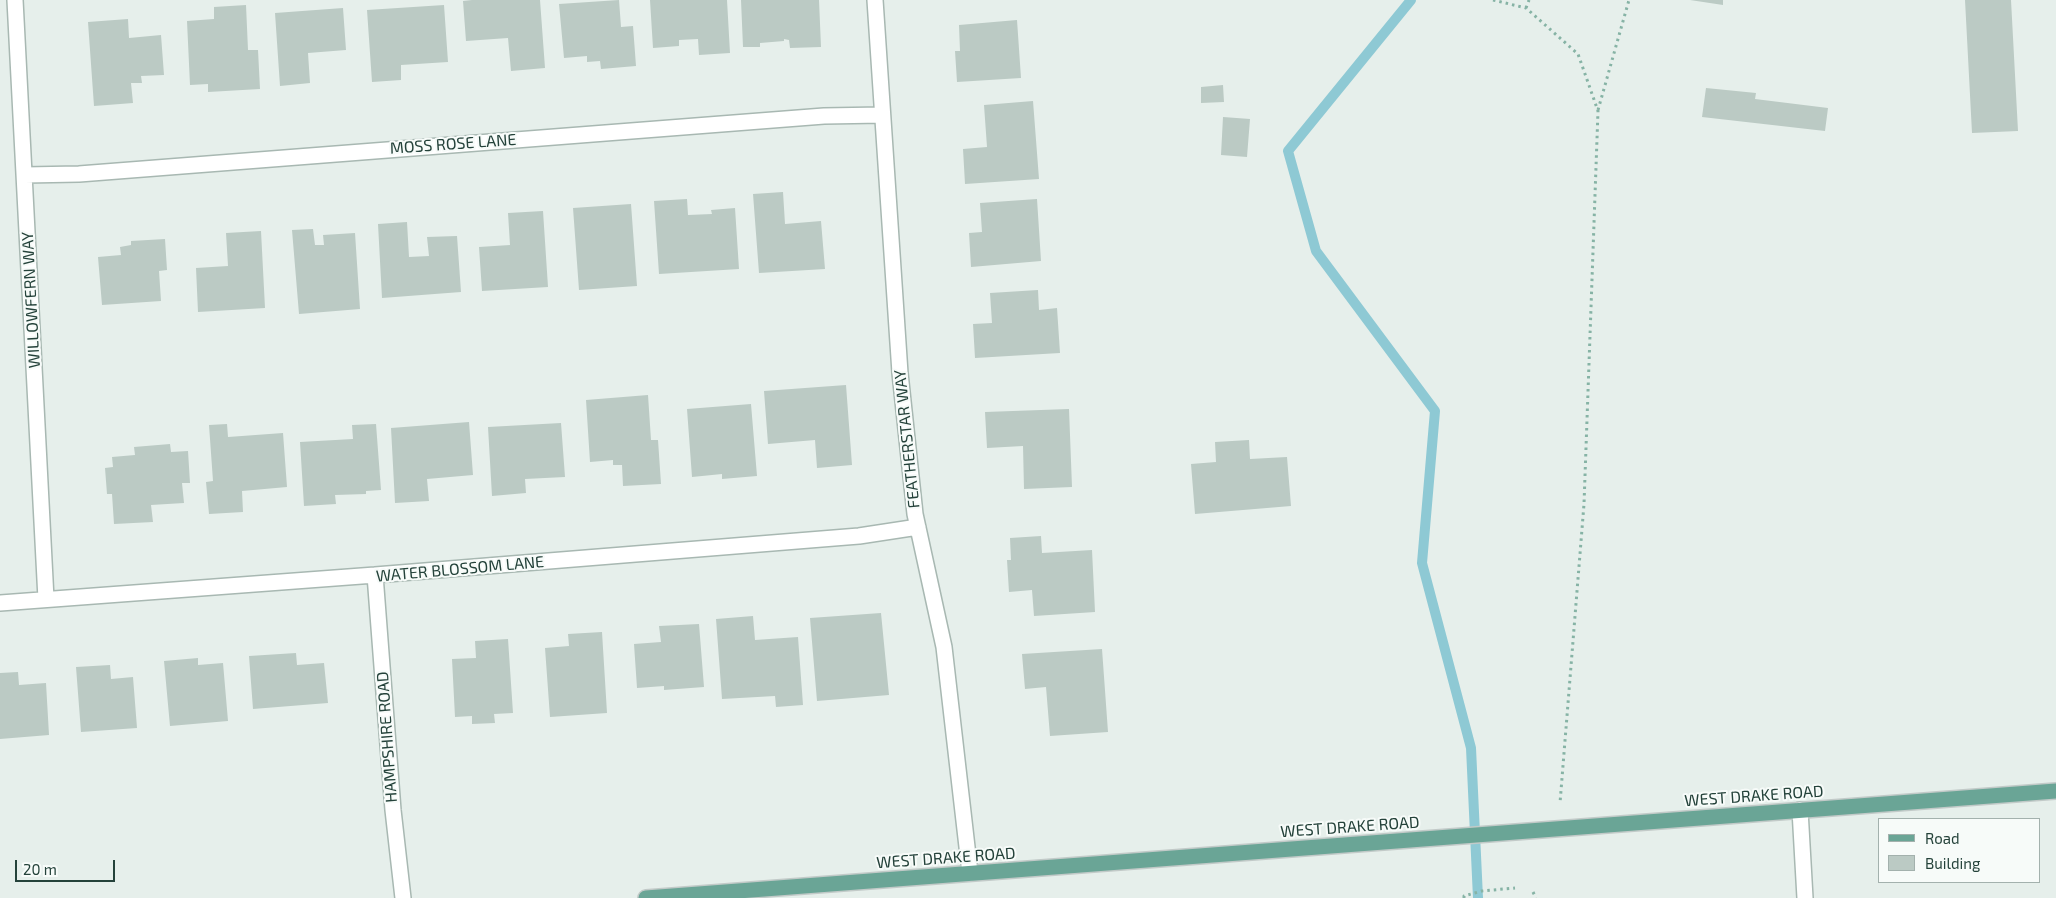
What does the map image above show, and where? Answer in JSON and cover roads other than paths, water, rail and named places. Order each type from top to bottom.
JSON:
[{"type":"main road","name":"WEST DRAKE ROAD","points":[[646,898],[2056,791]]},
{"type":"street","name":"WILLOWFERN WAY","points":[[15,0],[46,599]]},
{"type":"street","name":"FEATHERSTAR WAY","points":[[875,0],[900,373],[918,527],[944,648],[970,873]]},
{"type":"street","name":"MOSS ROSE LANE","points":[[25,175],[79,174],[824,116],[882,115]]},
{"type":"street","name":"WATER BLOSSOM LANE","points":[[0,603],[375,576],[859,536],[918,527]]},
{"type":"street","name":"HAMPSHIRE ROAD","points":[[375,576],[393,810],[403,898]]},
{"type":"street","points":[[1800,810],[1805,898]]},
{"type":"waterway","points":[[1411,0],[1288,151],[1316,251],[1435,411],[1422,563],[1471,748],[1478,898]]}]
